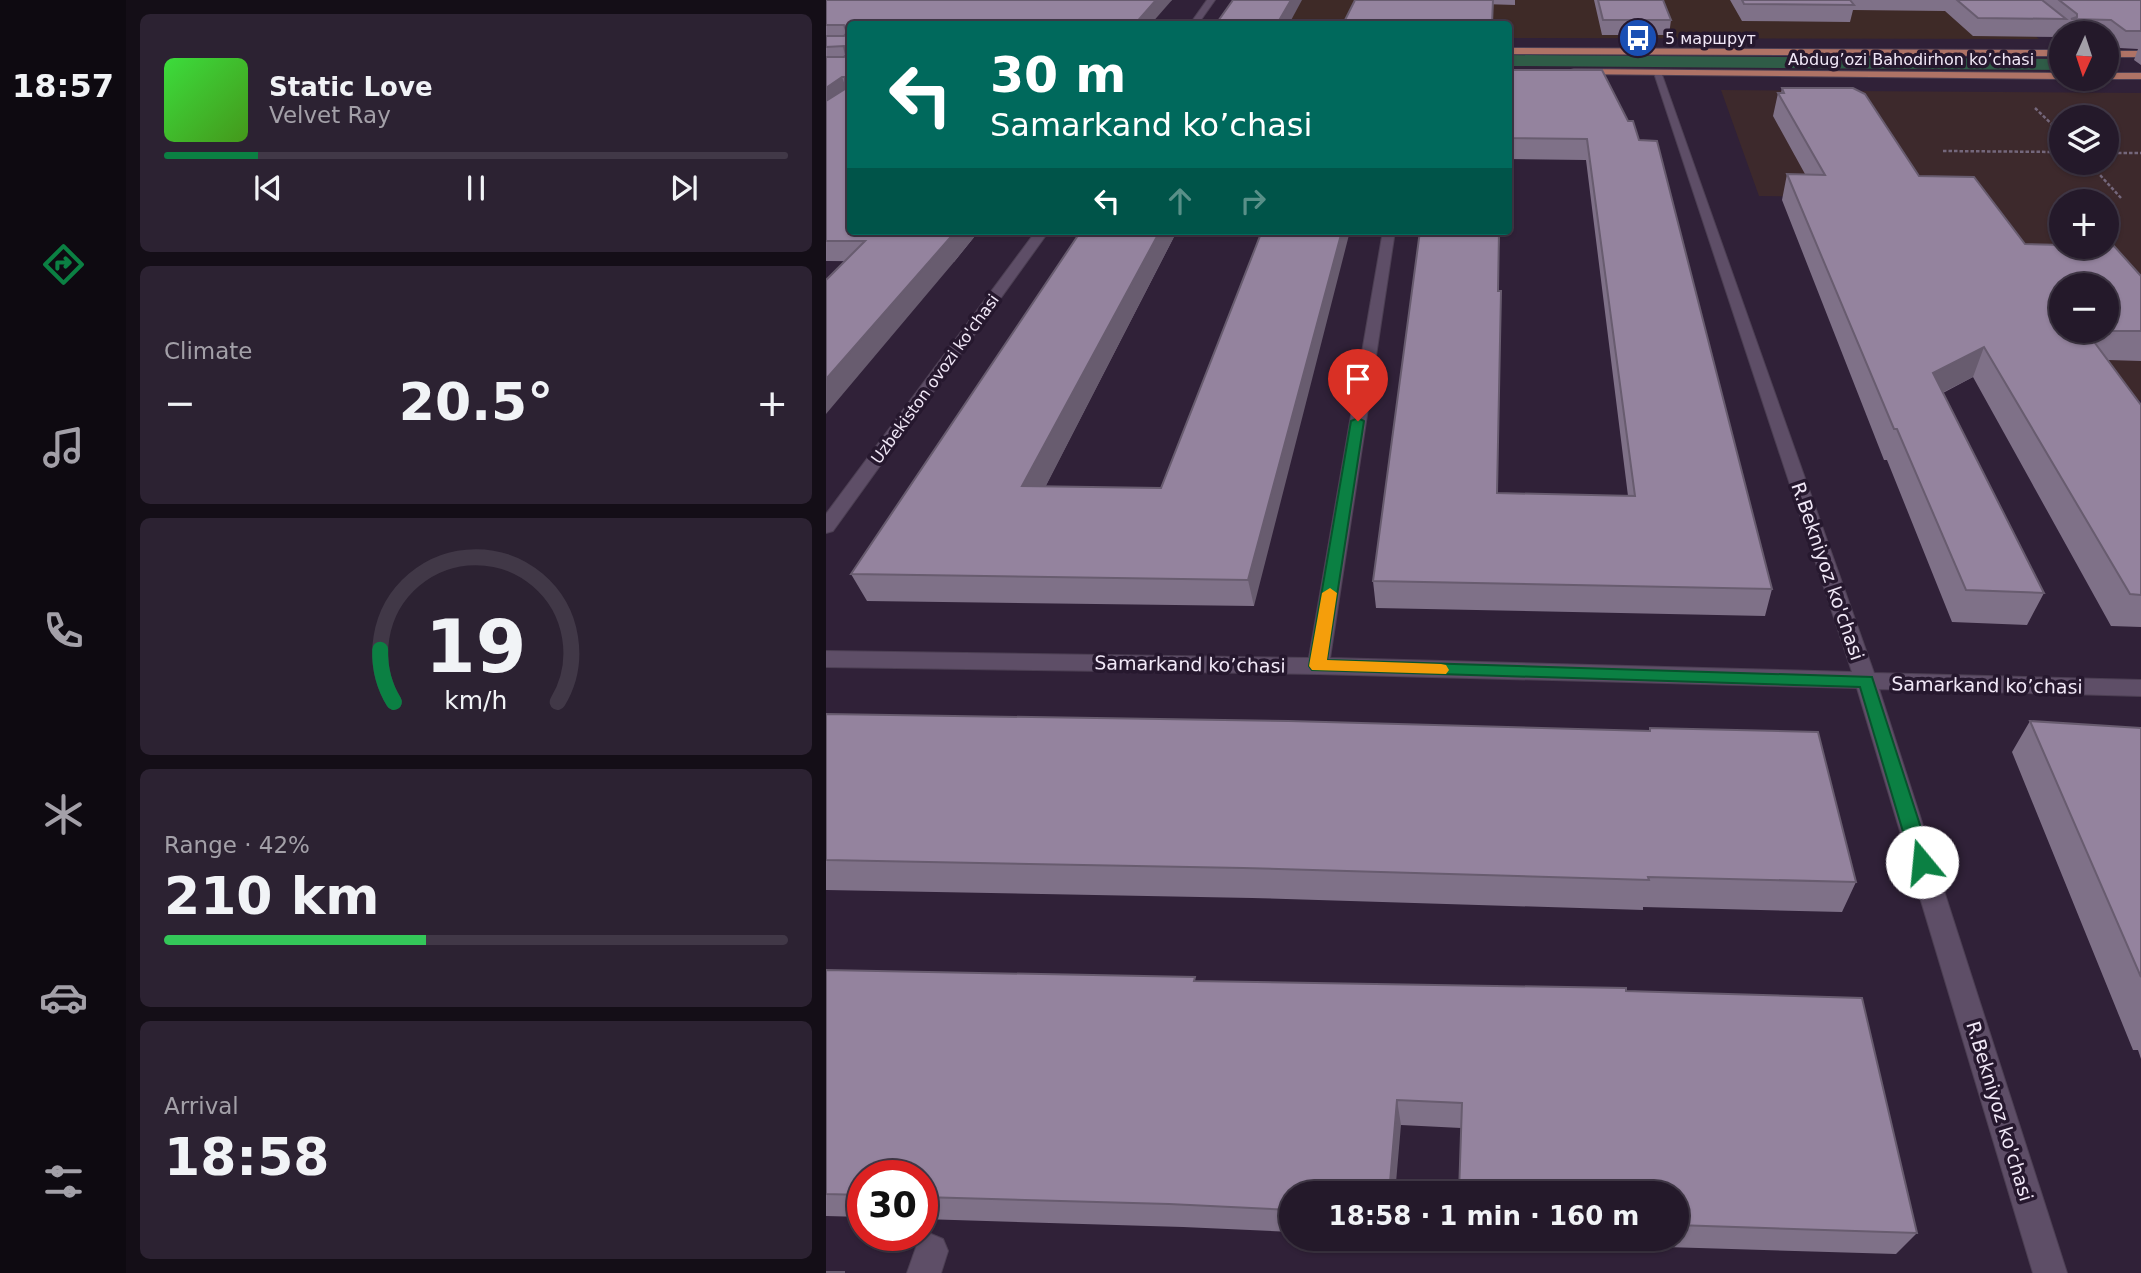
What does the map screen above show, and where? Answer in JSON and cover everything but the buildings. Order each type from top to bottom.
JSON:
[{"type":"main road","name":"Abdug’ozi Bahodirhon ko’chasi","points":[[1512,51],[2049,53]]},
{"type":"main road","points":[[2119,54],[2141,54]]},
{"type":"main road","name":"Abdug’ozi Bahodirhon ko’chasi","points":[[1562,72],[2049,76]]},
{"type":"main road","points":[[2119,76],[2141,76]]},
{"type":"street","points":[[1196,21],[1211,0]]},
{"type":"street","points":[[2024,0],[2051,21]]},
{"type":"street","name":"R.Bekniyoz ko'chasi","points":[[1656,72],[1866,681],[2050,1273]]},
{"type":"street","name":"Uzbekiston ovozi ko'chasi","points":[[826,527],[1040,235]]},
{"type":"street","points":[[1318,666],[1388,235]]},
{"type":"street","name":"Samarkand ko’chasi","points":[[826,659],[1318,666],[2141,688]]},
{"type":"path","points":[[2035,108],[2049,121]]},
{"type":"path","points":[[1943,151],[2049,153]]},
{"type":"path","points":[[2119,153],[2141,153]]},
{"type":"path","points":[[2100,175],[2121,198]]},
{"type":"shaded area","points":[[1235,0],[1993,0],[2039,39],[1512,38],[1512,21],[1220,21]]},
{"type":"shaded area","points":[[1721,90],[2141,93],[2141,400],[2107,399],[2068,343],[2119,343],[2119,273],[2049,273],[2049,316],[1967,199],[1759,196]]},
{"type":"green space","points":[[1512,55],[2049,59],[2049,70],[1512,66]]},
{"type":"slow traffic","points":[[1330,593],[1318,666],[1441,670]]},
{"type":"place","name":"5 маршрут","points":[[1638,38]]},
{"type":"route","points":[[1358,421],[1318,666],[1866,681],[1922,862]]}]
